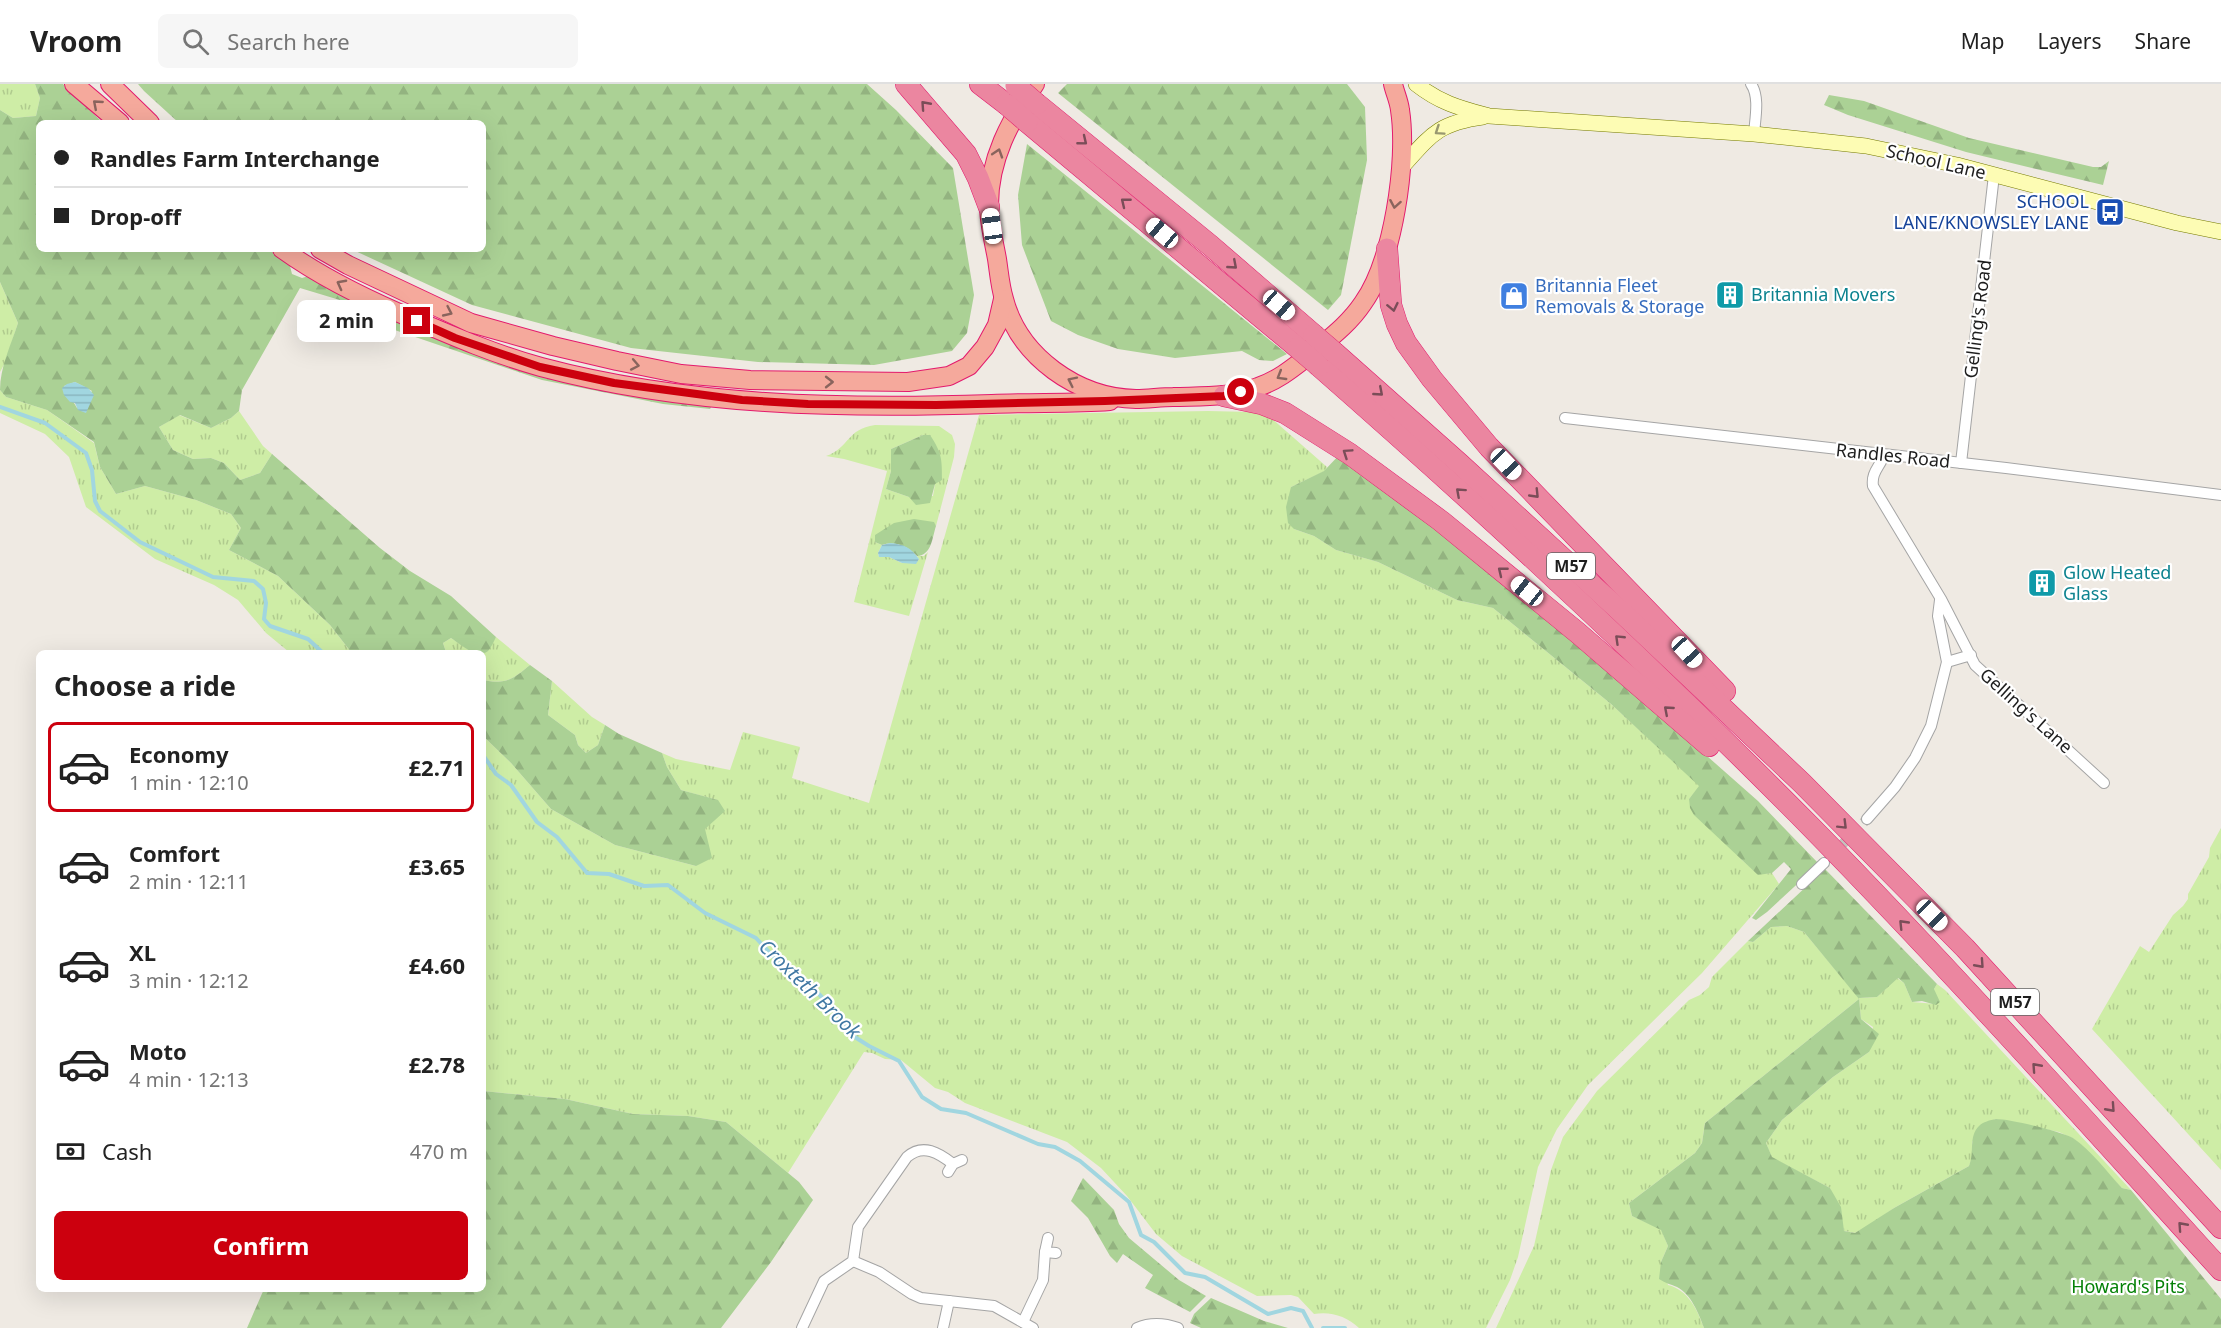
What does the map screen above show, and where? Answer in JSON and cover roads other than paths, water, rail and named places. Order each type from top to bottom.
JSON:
[{"type":"highway","points":[[74,84],[116,120]]},
{"type":"highway","points":[[110,84],[147,120]]},
{"type":"highway","points":[[906,84],[966,154],[978,177],[989,207],[1003,299],[1009,315],[1025,342],[1047,365],[1072,382],[1095,391],[1135,399]]},
{"type":"highway","name":"M57","points":[[980,84],[1022,97],[1211,246],[1327,360],[1609,600],[1802,783],[1965,948],[2221,1228]]},
{"type":"highway","points":[[286,252],[302,263],[378,304],[455,338],[540,367],[614,383],[742,400],[808,404],[936,405],[1224,396],[1257,388],[1282,376],[1342,328],[1358,311],[1370,292],[1387,249],[1402,167],[1400,110],[1393,84]]},
{"type":"highway","points":[[989,207],[991,176],[999,149],[1022,97]]},
{"type":"highway","points":[[1387,249],[1391,304],[1397,324],[1406,343],[1432,379],[1489,447],[1751,719],[1802,783]]},
{"type":"highway","points":[[325,252],[471,323],[617,361],[681,374],[750,380],[908,382],[949,376],[969,366],[986,347],[997,325],[1003,299]]},
{"type":"highway","name":"M57","points":[[1327,360],[1390,428],[1603,623],[1810,827],[1958,981],[2221,1270]]},
{"type":"highway","points":[[1224,396],[1262,404],[1286,413],[1441,521],[1578,633],[1714,750],[1810,827]]},
{"type":"main road","name":"School Lane","points":[[1416,84],[1451,106],[1489,116],[1754,134],[1866,146],[1994,175],[2177,223],[2221,232]]},
{"type":"main road","name":"School Lane","points":[[1402,167],[1426,140],[1443,127],[1459,120],[1489,116]]},
{"type":"street","points":[[1751,84],[1755,89],[1756,100],[1754,134]]},
{"type":"street","name":"Gelling's Road","points":[[1961,463],[1994,175]]},
{"type":"street","name":"Randles Road","points":[[1565,418],[2221,495]]},
{"type":"street","name":"Gelling's Lane","points":[[1884,455],[1881,463],[1875,469],[1872,478],[1873,486],[1941,599],[1975,665],[2104,783]]},
{"type":"street","points":[[1867,819],[1895,787],[1915,758],[1931,726],[1947,662],[1938,616],[1941,599]]},
{"type":"street","points":[[1947,662],[1971,655]]},
{"type":"street","points":[[1802,884],[1824,863]]},
{"type":"street","points":[[802,1328],[824,1281],[853,1261],[858,1227],[908,1157],[918,1150],[924,1150],[942,1155],[954,1165]]},
{"type":"street","points":[[1023,1322],[1042,1280],[1051,1252],[1048,1238]]},
{"type":"street","points":[[853,1261],[879,1272],[921,1298],[994,1306],[1033,1328]]},
{"type":"street","points":[[943,1328],[949,1301]]},
{"type":"street","points":[[1137,1328],[1156,1323],[1178,1328]]},
{"type":"water","points":[[75,382],[88,388],[94,395],[86,413],[78,410],[75,403],[70,402],[64,395],[62,388]]},
{"type":"water","points":[[890,543],[910,549],[919,559],[916,564],[902,563],[889,557],[879,557],[878,553],[882,545]]},
{"type":"waterway","name":"Croxteth Brook","points":[[0,407],[45,423],[86,453],[92,470],[95,501],[100,511],[140,542],[213,577],[254,581],[263,589],[266,603],[264,619],[270,626],[308,639],[320,650]]},
{"type":"waterway","name":"Croxteth Brook","points":[[486,759],[496,774],[511,785],[537,822],[557,837],[587,873],[609,874],[644,886],[668,885],[705,913],[756,938],[798,983],[818,993],[836,1012],[850,1034],[899,1061],[922,1097],[941,1109],[966,1113],[1038,1144],[1055,1147],[1080,1161],[1129,1202],[1141,1235],[1154,1242],[1185,1273],[1205,1277],[1268,1314],[1291,1308],[1303,1311],[1312,1328]]},
{"type":"waterway","name":"Croxteth Brook","points":[[1323,1328],[1345,1328]]},
{"type":"tunnel","points":[[1832,855],[1867,819]]},
{"type":"place","name":"SCHOOL LANE/KNOWSLEY LANE","points":[[2110,212]]},
{"type":"place","name":"Britannia Movers","points":[[1730,295]]},
{"type":"place","name":"Britannia Fleet Removals & Storage","points":[[1514,296]]},
{"type":"place","name":"Glow Heated Glass","points":[[2042,583]]},
{"type":"park label","name":"Howard's Pits","points":[[2128,1287]]}]
